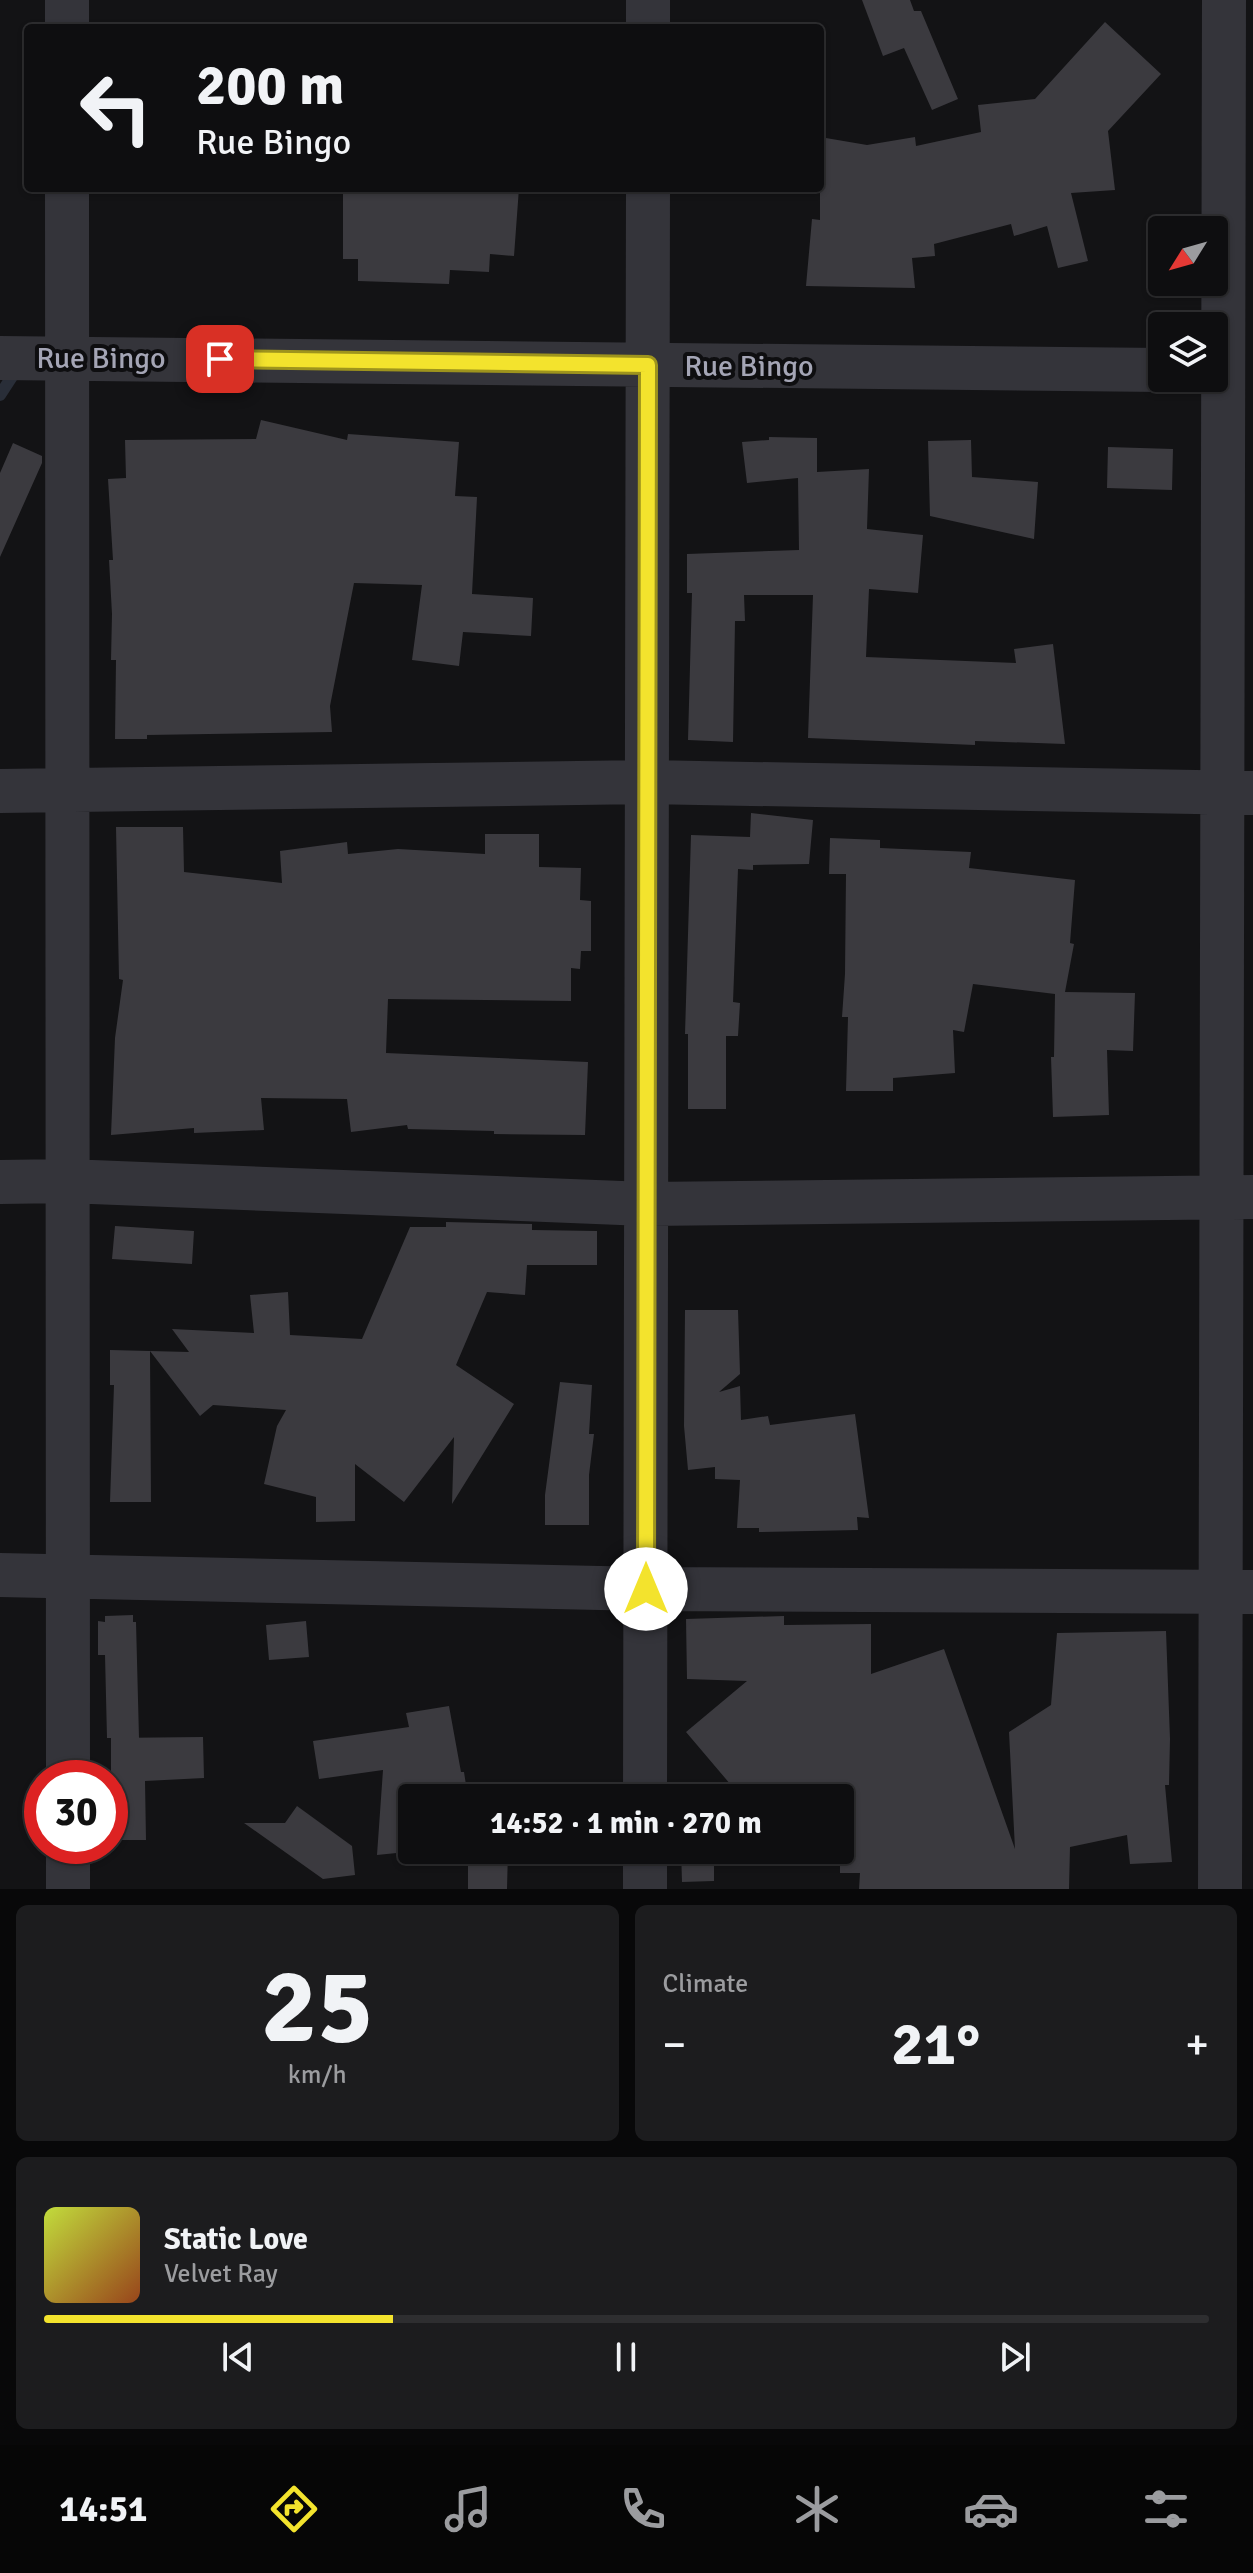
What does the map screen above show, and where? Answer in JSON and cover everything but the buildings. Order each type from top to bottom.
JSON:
[{"type":"street","points":[[67,0],[67,24]]},
{"type":"street","points":[[648,0],[648,24]]},
{"type":"street","points":[[1220,1889],[1237,1592],[1238,1197],[1238,793],[1224,0]]},
{"type":"street","points":[[67,192],[68,1760]]},
{"type":"street","points":[[645,1784],[648,192]]},
{"type":"street","name":"Rue Bingo","points":[[0,358],[1148,370]]},
{"type":"street","points":[[0,791],[647,782],[1238,793]]},
{"type":"street","points":[[0,1182],[67,1181],[646,1204],[1238,1197]]},
{"type":"street","points":[[0,1575],[646,1589],[1237,1592]]},
{"type":"street","points":[[68,1864],[68,1889]]},
{"type":"street","points":[[645,1864],[645,1889]]},
{"type":"waterway","points":[[0,395],[15,372]]},
{"type":"route","points":[[220,359],[648,365],[646,1589]]}]
